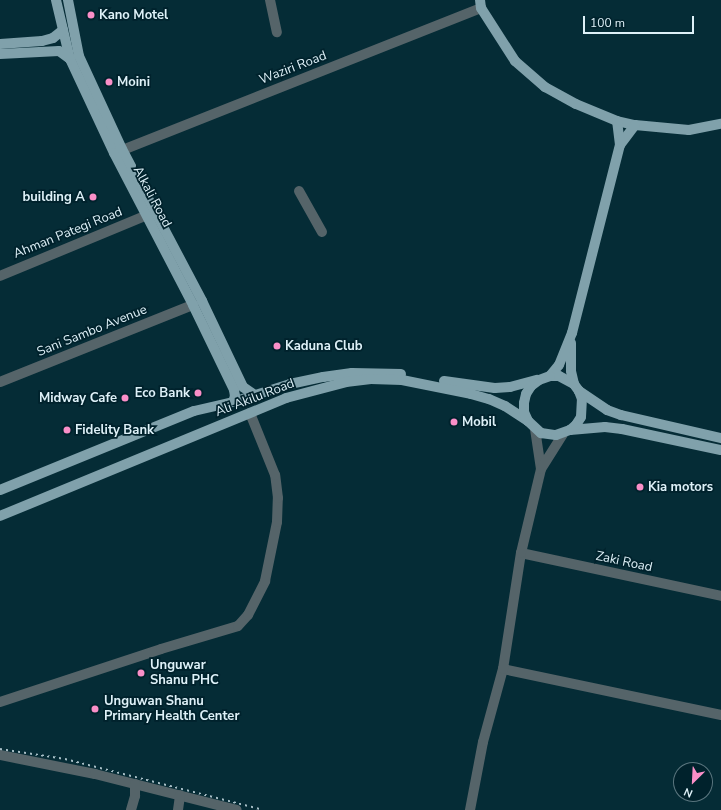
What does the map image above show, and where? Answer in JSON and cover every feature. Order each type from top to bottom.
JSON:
[{"type":"main road","name":"Alkali Road","points":[[56,0],[70,59],[118,151],[202,301],[244,387],[255,395]]},
{"type":"main road","name":"Alkali Road","points":[[68,0],[79,56],[118,151],[147,215],[234,390],[235,396],[233,402]]},
{"type":"main road","points":[[480,4],[515,61],[545,87],[576,104],[617,121],[635,125],[688,130],[721,124]]},
{"type":"main road","points":[[0,44],[42,41],[53,38],[63,30]]},
{"type":"main road","points":[[0,54],[59,51],[70,59]]},
{"type":"main road","points":[[550,376],[559,364],[572,334],[620,145],[617,121]]},
{"type":"main road","points":[[620,145],[635,125]]},
{"type":"main road","points":[[566,432],[576,424],[583,408],[582,399],[571,371],[572,334]]},
{"type":"main road","name":"Ali Akilu Road","points":[[0,490],[194,411],[233,402],[290,384],[352,373],[409,374],[472,386],[495,388],[510,388],[538,380]]},
{"type":"main road","points":[[721,438],[621,415],[607,410],[558,376],[550,376],[538,380],[531,386],[526,394],[524,403],[524,412],[531,425],[548,435],[605,427],[622,429],[721,450]]},
{"type":"main road","name":"Ali Akilu Road","points":[[0,516],[286,398],[346,382],[402,380],[451,389],[489,399],[505,406],[531,425]]},
{"type":"street","points":[[270,0],[277,32]]},
{"type":"street","name":"Waziri Road","points":[[118,151],[480,4]]},
{"type":"street","points":[[299,191],[322,232]]},
{"type":"street","name":"Ahman Pategi Road","points":[[0,276],[147,215]]},
{"type":"street","name":"Sani Sambo Avenue","points":[[0,382],[193,305]]},
{"type":"street","points":[[0,702],[161,649],[238,626],[248,615],[251,606],[265,581],[277,522],[278,498],[275,475],[250,413]]},
{"type":"street","points":[[531,425],[541,469]]},
{"type":"street","points":[[470,810],[483,742],[502,668],[521,553],[541,469],[566,432]]},
{"type":"street","name":"Zaki Road","points":[[521,553],[721,596]]},
{"type":"street","points":[[502,668],[721,715]]},
{"type":"street","points":[[0,755],[95,774],[230,809]]},
{"type":"street","points":[[131,810],[135,796],[135,784]]},
{"type":"street","points":[[178,810],[180,795]]},
{"type":"railway","points":[[0,749],[65,759],[263,810]]},
{"type":"place","name":"Kano Motel","points":[[91,15]]},
{"type":"place","name":"Moini","points":[[109,82]]},
{"type":"place","name":"building A","points":[[93,197]]},
{"type":"place","name":"Kaduna Club","points":[[277,346]]},
{"type":"place","name":"Eco Bank","points":[[198,393]]},
{"type":"place","name":"Midway Cafe","points":[[125,398]]},
{"type":"place","name":"Mobil","points":[[454,422]]},
{"type":"place","name":"Fidelity Bank","points":[[67,430]]},
{"type":"place","name":"Kia motors","points":[[640,487]]},
{"type":"place","name":"Unguwar Shanu PHC","points":[[141,673]]},
{"type":"place","name":"Unguwan Shanu Primary Health Center","points":[[95,709]]}]
